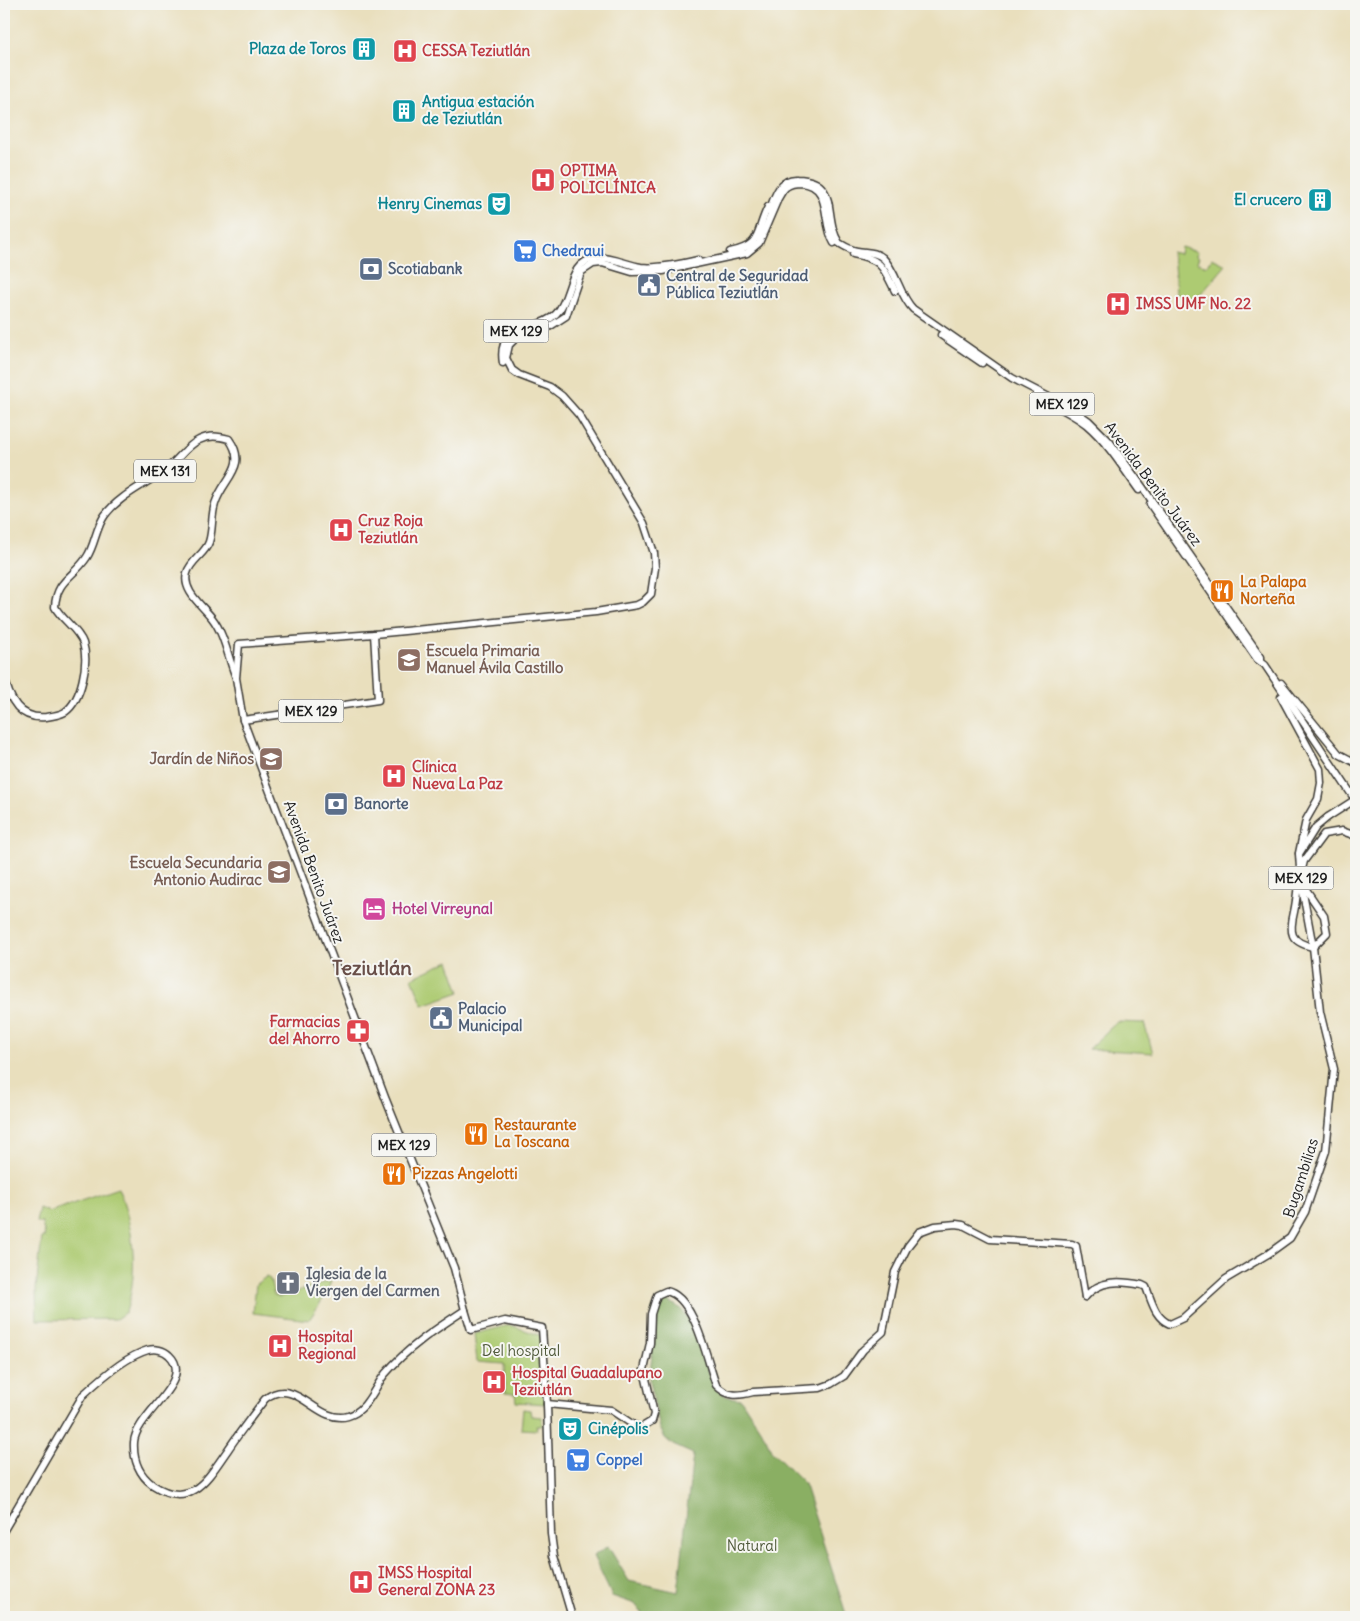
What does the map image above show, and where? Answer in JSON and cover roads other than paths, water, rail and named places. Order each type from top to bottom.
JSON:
[{"type":"main road","name":"Avenida Benito Juárez","points":[[547,1404],[542,1328],[510,1322],[471,1330],[454,1268],[386,1100],[243,720],[236,678],[239,644],[374,634],[592,610],[596,612],[636,603],[651,594],[654,585],[654,553],[644,524],[582,424],[562,396],[550,387],[519,375],[508,364],[506,358],[509,345],[518,337],[547,325],[558,318],[566,307],[580,268],[590,261],[601,260],[626,268],[644,270],[676,266],[747,250],[758,241],[774,200],[786,187],[795,183],[816,187],[822,193],[826,223],[835,245],[845,251],[873,258],[880,263],[903,304],[911,313],[1010,382],[1070,413],[1099,437],[1140,490],[1257,659],[1263,663],[1356,800]]},
{"type":"main road","name":"MEX 129","points":[[547,325],[566,316],[581,272],[592,264],[602,263],[625,270],[645,273],[746,253],[759,244],[774,200]]},
{"type":"main road","name":"MEX 131","points":[[4,674],[11,701],[24,714],[38,718],[55,716],[66,712],[79,690],[84,669],[82,642],[55,607],[55,596],[60,586],[87,557],[103,518],[114,504],[167,470],[197,440],[208,436],[228,439],[237,452],[237,460],[234,469],[215,502],[209,542],[187,572],[187,580],[193,596],[213,620],[236,678]]},
{"type":"main road","name":"MEX 129","points":[[243,720],[378,700],[374,634]]},
{"type":"main road","points":[[1263,663],[1339,754],[1356,763]]},
{"type":"main road","points":[[1263,663],[1320,769],[1322,783],[1318,799],[1306,820],[1300,854]]},
{"type":"main road","name":"MEX 129","points":[[1313,948],[1301,878],[1300,854],[1316,827],[1328,817],[1356,800]]},
{"type":"main road","points":[[1301,878],[1327,923],[1327,933],[1313,948],[1301,944],[1292,936],[1290,924],[1304,861],[1324,834],[1342,831],[1356,836]]},
{"type":"main road","name":"Bugambilias","points":[[547,1404],[610,1410],[635,1426],[642,1427],[652,1421],[654,1414],[644,1370],[650,1343],[650,1314],[657,1295],[666,1291],[676,1295],[684,1303],[695,1322],[716,1385],[722,1392],[733,1395],[820,1388],[831,1384],[844,1376],[862,1350],[883,1332],[895,1272],[912,1238],[924,1229],[956,1224],[963,1225],[990,1239],[1072,1244],[1076,1246],[1085,1297],[1095,1288],[1107,1282],[1142,1285],[1146,1287],[1156,1312],[1162,1321],[1170,1324],[1183,1318],[1226,1279],[1268,1254],[1290,1238],[1305,1212],[1326,1151],[1334,1069],[1320,1012],[1313,948]]},
{"type":"main road","points":[[4,1530],[83,1395],[90,1387],[140,1352],[153,1348],[164,1351],[175,1363],[177,1374],[172,1385],[140,1424],[134,1441],[136,1462],[144,1478],[151,1483],[173,1494],[192,1492],[207,1480],[265,1398],[271,1394],[287,1393],[307,1399],[328,1416],[349,1416],[363,1408],[377,1384],[413,1344],[465,1310]]},
{"type":"main road","points":[[547,1404],[551,1534],[554,1556],[572,1617]]},
{"type":"place","name":"Plaza de Toros","points":[[364,49]]},
{"type":"place","name":"CESSA Teziutlán","points":[[405,51]]},
{"type":"place","name":"Antigua estación de Teziutlán","points":[[404,111]]},
{"type":"place","name":"OPTIMA POLICLÍNICA","points":[[543,180]]},
{"type":"place","name":"El crucero","points":[[1320,200]]},
{"type":"place","name":"Henry Cinemas","points":[[499,204]]},
{"type":"place","name":"Chedraui","points":[[525,251]]},
{"type":"place","name":"Scotiabank","points":[[371,269]]},
{"type":"place","name":"Central de Seguridad Pública Teziutlán","points":[[649,285]]},
{"type":"place","name":"IMSS UMF No. 22","points":[[1118,304]]},
{"type":"place","name":"Cruz Roja Teziutlán","points":[[341,530]]},
{"type":"place","name":"La Palapa Norteña","points":[[1222,591]]},
{"type":"place","name":"Escuela Primaria Manuel Ávila Castillo","points":[[409,660]]},
{"type":"place","name":"Jardín de Niños","points":[[271,759]]},
{"type":"place","name":"Clínica Nueva La Paz","points":[[394,776]]},
{"type":"place","name":"Banorte","points":[[336,804]]},
{"type":"place","name":"Escuela Secundaria Antonio Audirac","points":[[279,872]]},
{"type":"place","name":"Hotel Virreynal","points":[[374,909]]},
{"type":"place","name":"Palacio Municipal","points":[[441,1018]]},
{"type":"place","name":"Farmacias del Ahorro","points":[[358,1031]]},
{"type":"place","name":"Restaurante La Toscana","points":[[476,1134]]},
{"type":"place","name":"Pizzas Angelotti","points":[[394,1174]]},
{"type":"place","name":"Iglesia de la Viergen del Carmen","points":[[288,1283]]},
{"type":"place","name":"Hospital Regional","points":[[280,1346]]},
{"type":"place","name":"Hospital Guadalupano Teziutlán","points":[[494,1382]]},
{"type":"place","name":"Cinépolis","points":[[570,1429]]},
{"type":"place","name":"Coppel","points":[[578,1460]]},
{"type":"place","name":"IMSS Hospital General ZONA 23","points":[[361,1582]]},
{"type":"district","name":"Teziutlán","points":[[372,968]]},
{"type":"park label","name":"Del hospital","points":[[521,1351]]},
{"type":"park label","name":"Natural","points":[[752,1546]]}]
